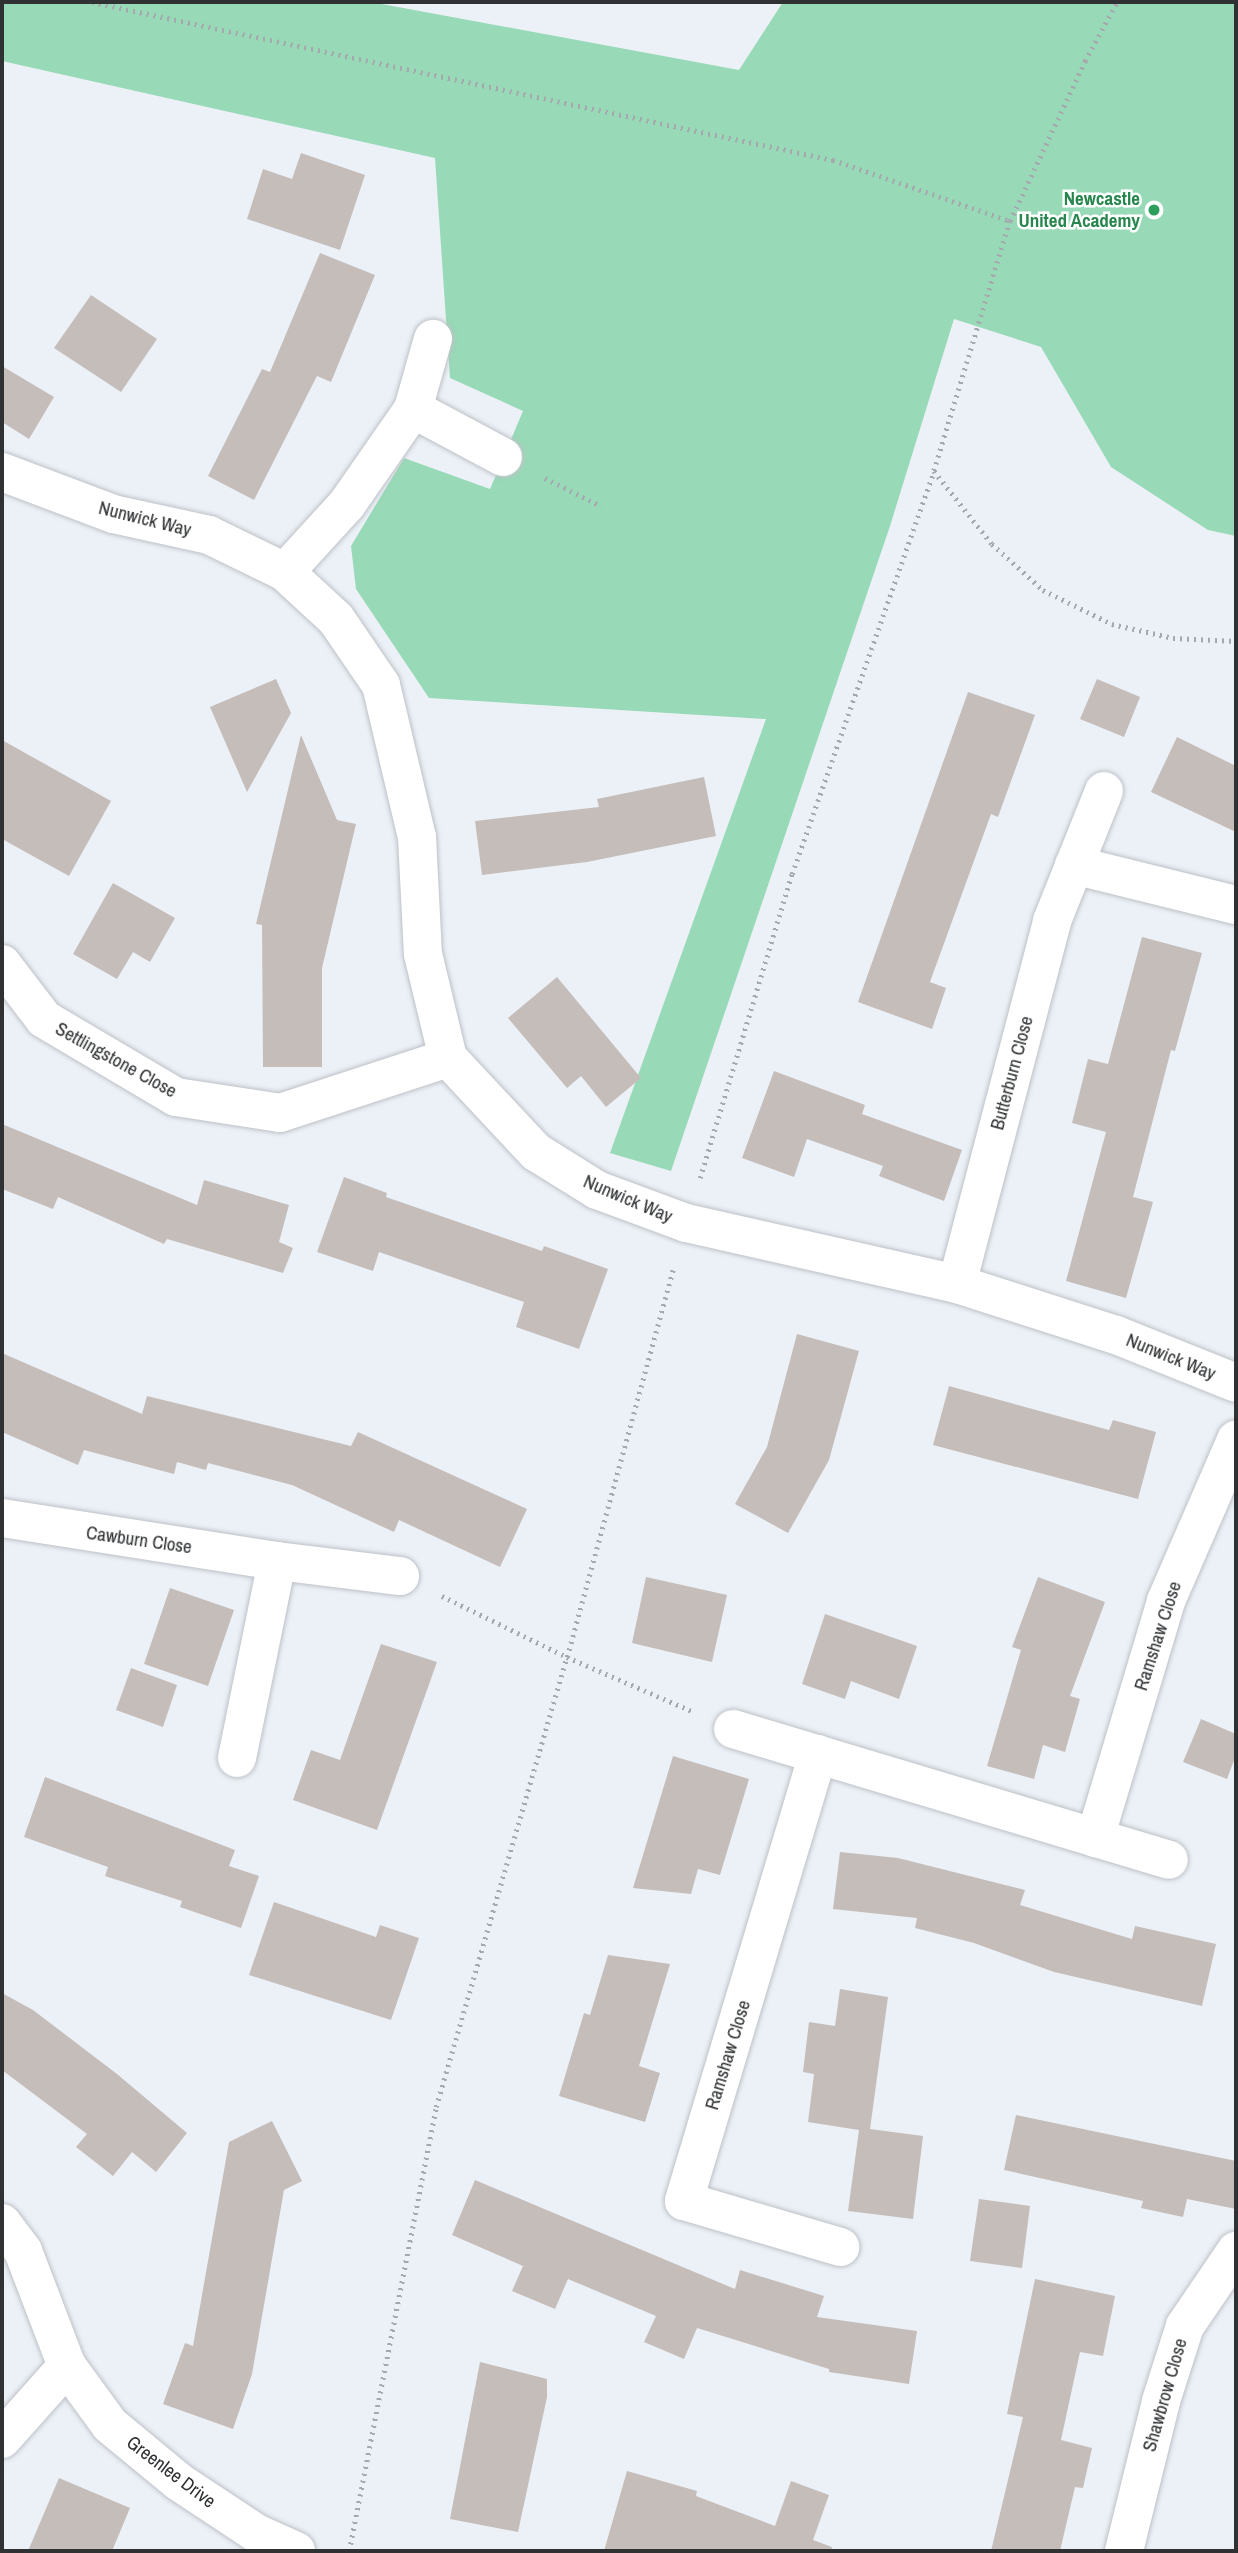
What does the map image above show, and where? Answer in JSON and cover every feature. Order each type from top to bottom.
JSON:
[{"type":"street","points":[[285,572],[347,504],[413,409],[433,339]]},
{"type":"street","points":[[413,409],[503,457]]},
{"type":"street","name":"Nunwick Way","points":[[2,472],[113,514],[209,535],[285,572],[336,619],[381,685],[417,836],[423,954],[448,1058],[536,1152],[597,1190],[686,1223],[957,1284],[1116,1335],[1236,1383]]},
{"type":"street","name":"Butterburn Close","points":[[957,1284],[1052,920],[1104,791]]},
{"type":"street","points":[[1074,865],[1236,905]]},
{"type":"street","name":"Settlingstone Close","points":[[3,971],[44,1019],[176,1097],[280,1113],[448,1058]]},
{"type":"street","name":"Ramshaw Close","points":[[1096,1838],[1166,1601],[1236,1440]]},
{"type":"street","name":"Cawburn Close","points":[[2,1518],[276,1562],[400,1576]]},
{"type":"street","points":[[236,1758],[276,1562]]},
{"type":"street","points":[[733,1729],[1169,1860]]},
{"type":"street","name":"Ramshaw Close","points":[[818,1754],[684,2200],[839,2247]]},
{"type":"street","name":"Greenlee Drive","points":[[2,2223],[23,2251],[67,2367],[110,2425],[179,2482],[256,2533],[296,2551]]},
{"type":"street","name":"Shawbrow Close","points":[[1125,2551],[1161,2401],[1185,2326],[1236,2251]]},
{"type":"street","points":[[2,2439],[67,2367]]},
{"type":"path","points":[[92,2],[833,160],[1010,221]]},
{"type":"path","points":[[349,2551],[436,2107],[567,1657],[686,1223],[792,874],[934,471],[1010,221],[1085,61],[1117,2]]},
{"type":"path","points":[[503,457],[601,506]]},
{"type":"path","points":[[934,471],[992,544],[1043,590],[1112,624],[1173,638],[1236,641]]},
{"type":"path","points":[[400,1576],[567,1657],[733,1729]]},
{"type":"green space","points":[[2,2],[371,2],[739,70],[783,2],[1236,2],[1236,536],[1208,530],[1111,467],[1041,347],[954,319],[890,526],[671,1171],[610,1153],[766,719],[429,698],[356,589],[351,546],[404,458],[490,489],[523,411],[450,378],[435,158],[2,61]]},
{"type":"building","points":[[301,153],[365,175],[340,250],[247,219],[263,169],[292,179]]},
{"type":"building","points":[[320,253],[375,275],[331,382],[317,376],[254,500],[208,476],[262,369],[270,372]]},
{"type":"building","points":[[91,295],[157,339],[121,392],[54,348]]},
{"type":"building","points":[[2,366],[54,397],[29,439],[2,422]]},
{"type":"building","points":[[276,679],[291,713],[247,792],[210,707]]},
{"type":"building","points":[[1097,679],[1140,697],[1124,737],[1080,719]]},
{"type":"building","points":[[968,692],[1035,715],[998,817],[991,814],[930,982],[946,988],[932,1029],[858,1002]]},
{"type":"building","points":[[301,735],[337,820],[356,824],[322,968],[322,1067],[263,1067],[262,925],[256,924]]},
{"type":"building","points":[[1177,737],[1236,766],[1236,832],[1151,792]]},
{"type":"building","points":[[2,740],[111,801],[69,876],[2,839]]},
{"type":"building","points":[[704,777],[716,836],[587,862],[482,875],[475,821],[599,807],[597,799]]},
{"type":"building","points":[[113,883],[175,918],[150,962],[133,952],[117,979],[73,954]]},
{"type":"building","points":[[1142,937],[1202,953],[1175,1051],[1171,1050],[1133,1197],[1153,1202],[1126,1298],[1066,1281],[1106,1132],[1072,1123],[1088,1059],[1108,1064]]},
{"type":"building","points":[[557,977],[641,1078],[606,1107],[581,1076],[567,1088],[508,1018]]},
{"type":"building","points":[[774,1071],[865,1105],[862,1114],[962,1150],[944,1201],[879,1176],[883,1166],[807,1139],[794,1177],[742,1158]]},
{"type":"building","points":[[2,1124],[197,1205],[204,1180],[289,1205],[279,1242],[293,1248],[283,1273],[167,1239],[164,1244],[58,1197],[53,1209],[2,1189]]},
{"type":"building","points":[[344,1177],[387,1193],[386,1197],[542,1251],[544,1246],[608,1269],[579,1349],[516,1327],[524,1302],[379,1252],[373,1271],[317,1252]]},
{"type":"building","points":[[797,1334],[859,1351],[829,1460],[788,1533],[735,1504],[767,1447]]},
{"type":"building","points":[[2,1353],[142,1414],[147,1396],[351,1446],[358,1432],[527,1509],[500,1567],[399,1520],[394,1532],[292,1485],[208,1463],[206,1470],[177,1462],[174,1474],[84,1450],[78,1465],[2,1432]]},
{"type":"building","points":[[949,1386],[1109,1430],[1113,1420],[1156,1432],[1138,1499],[933,1445]]},
{"type":"building","points":[[646,1577],[727,1595],[712,1662],[632,1643]]},
{"type":"building","points":[[1038,1577],[1105,1602],[1070,1696],[1080,1699],[1065,1752],[1043,1745],[1034,1779],[987,1766],[1021,1650],[1012,1647]]},
{"type":"building","points":[[170,1588],[234,1610],[208,1686],[144,1664]]},
{"type":"building","points":[[825,1614],[917,1646],[899,1699],[851,1681],[845,1699],[802,1684]]},
{"type":"building","points":[[381,1644],[437,1662],[377,1830],[293,1800],[311,1750],[340,1760]]},
{"type":"building","points":[[131,1668],[177,1685],[163,1727],[116,1710]]},
{"type":"building","points":[[1201,1719],[1236,1734],[1236,1755],[1227,1779],[1183,1762]]},
{"type":"building","points":[[673,1756],[749,1779],[720,1875],[698,1869],[691,1894],[633,1888]]},
{"type":"building","points":[[45,1777],[235,1850],[229,1866],[259,1876],[241,1928],[180,1907],[182,1901],[105,1876],[108,1867],[24,1837]]},
{"type":"building","points":[[840,1852],[898,1858],[1025,1890],[1020,1905],[1132,1939],[1135,1926],[1216,1944],[1202,2006],[1054,1972],[974,1943],[915,1928],[917,1918],[833,1909]]},
{"type":"building","points":[[274,1902],[376,1937],[380,1925],[419,1938],[391,2020],[249,1975]]},
{"type":"building","points":[[608,1955],[670,1964],[639,2066],[660,2073],[645,2122],[559,2096],[584,2013],[590,2015]]},
{"type":"building","points":[[840,1989],[888,1997],[870,2129],[923,2136],[913,2219],[848,2211],[859,2130],[808,2122],[814,2074],[803,2072],[809,2022],[835,2026]]},
{"type":"building","points":[[2,1993],[33,2010],[117,2074],[187,2133],[156,2172],[132,2152],[113,2176],[76,2147],[87,2134],[2,2070]]},
{"type":"building","points":[[1016,2115],[1236,2161],[1236,2209],[1187,2199],[1183,2217],[1141,2208],[1143,2201],[1004,2170]]},
{"type":"building","points":[[272,2121],[302,2181],[284,2190],[252,2374],[233,2429],[163,2404],[185,2343],[193,2346],[229,2142]]},
{"type":"building","points":[[475,2180],[735,2289],[740,2270],[824,2296],[817,2317],[917,2331],[909,2384],[829,2372],[829,2369],[697,2328],[684,2359],[644,2342],[656,2316],[568,2279],[555,2309],[512,2291],[523,2266],[452,2235]]},
{"type":"building","points":[[979,2199],[1030,2206],[1022,2268],[970,2261]]},
{"type":"building","points":[[1035,2279],[1115,2296],[1103,2356],[1080,2352],[1061,2440],[1092,2448],[1083,2488],[1075,2487],[1060,2551],[991,2551],[1023,2417],[1007,2414]]},
{"type":"building","points":[[480,2362],[547,2379],[547,2397],[518,2532],[450,2519]]},
{"type":"building","points":[[627,2471],[697,2491],[696,2496],[775,2526],[791,2481],[829,2495],[813,2540],[832,2547],[831,2551],[604,2551]]},
{"type":"building","points":[[59,2478],[130,2508],[112,2551],[28,2551]]},
{"type":"place","name":"Newcastle United Academy","points":[[1154,210]]}]
